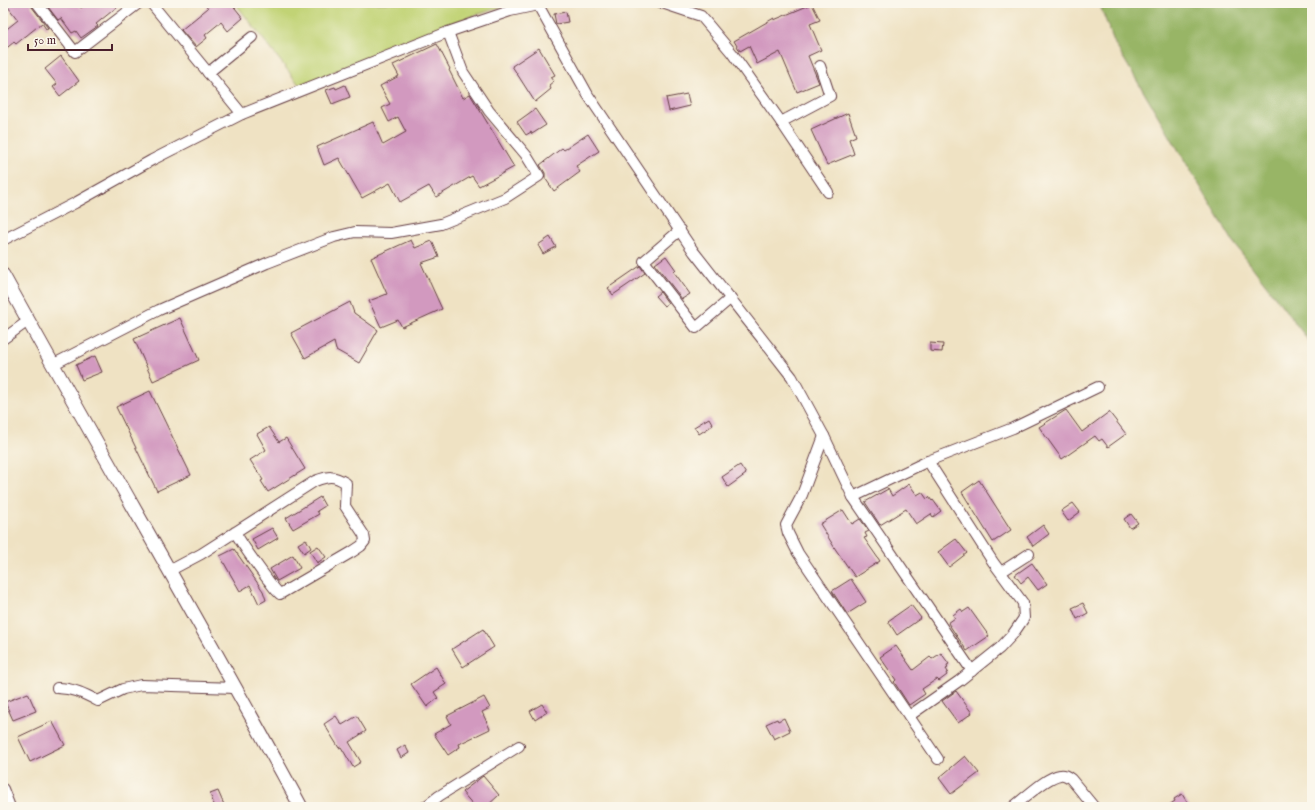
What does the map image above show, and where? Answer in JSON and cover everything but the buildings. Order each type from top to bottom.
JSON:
[{"type":"street","points":[[37,3],[75,52],[139,3]]},
{"type":"street","points":[[662,3],[701,16],[732,53],[828,192]]},
{"type":"street","points":[[3,240],[75,204],[152,160],[242,114],[448,32],[510,11],[539,4],[588,96],[694,252],[792,377],[824,436],[853,498],[972,671]]},
{"type":"street","points":[[156,5],[208,73],[242,114]]},
{"type":"street","points":[[52,365],[159,310],[267,263],[354,232],[391,233],[441,224],[505,198],[539,176],[526,155],[489,111],[462,72],[448,32]]},
{"type":"street","points":[[208,73],[252,37]]},
{"type":"street","points":[[781,122],[830,96],[820,66]]},
{"type":"street","points":[[680,230],[644,261],[696,328],[731,298]]},
{"type":"street","points":[[3,275],[52,365],[302,807]]},
{"type":"street","points":[[3,339],[28,321]]},
{"type":"street","points":[[853,498],[928,462],[1013,428],[1098,387]]},
{"type":"street","points":[[824,436],[802,495],[786,525],[788,533],[798,553],[938,759]]},
{"type":"street","points":[[909,716],[972,671],[1000,648],[1013,634],[1024,618],[1023,603],[993,562],[928,462]]},
{"type":"street","points":[[169,571],[201,554],[235,532],[315,481],[327,477],[337,477],[346,483],[345,506],[364,535],[365,541],[361,546],[352,552],[280,594],[276,591],[244,548],[235,532]]},
{"type":"street","points":[[1001,572],[1029,554]]},
{"type":"street","points":[[57,688],[67,688],[83,693],[98,701],[123,689],[141,684],[236,688]]},
{"type":"street","points":[[426,807],[439,796],[519,746]]},
{"type":"street","points":[[1013,807],[1043,783],[1054,776],[1061,774],[1071,779],[1094,807]]},
{"type":"street","points":[[3,789],[10,807]]},
{"type":"green space","points":[[235,3],[519,3],[463,19],[435,29],[300,86]]},
{"type":"green space","points":[[1099,3],[1312,3],[1312,345],[1234,243],[1115,44]]}]
